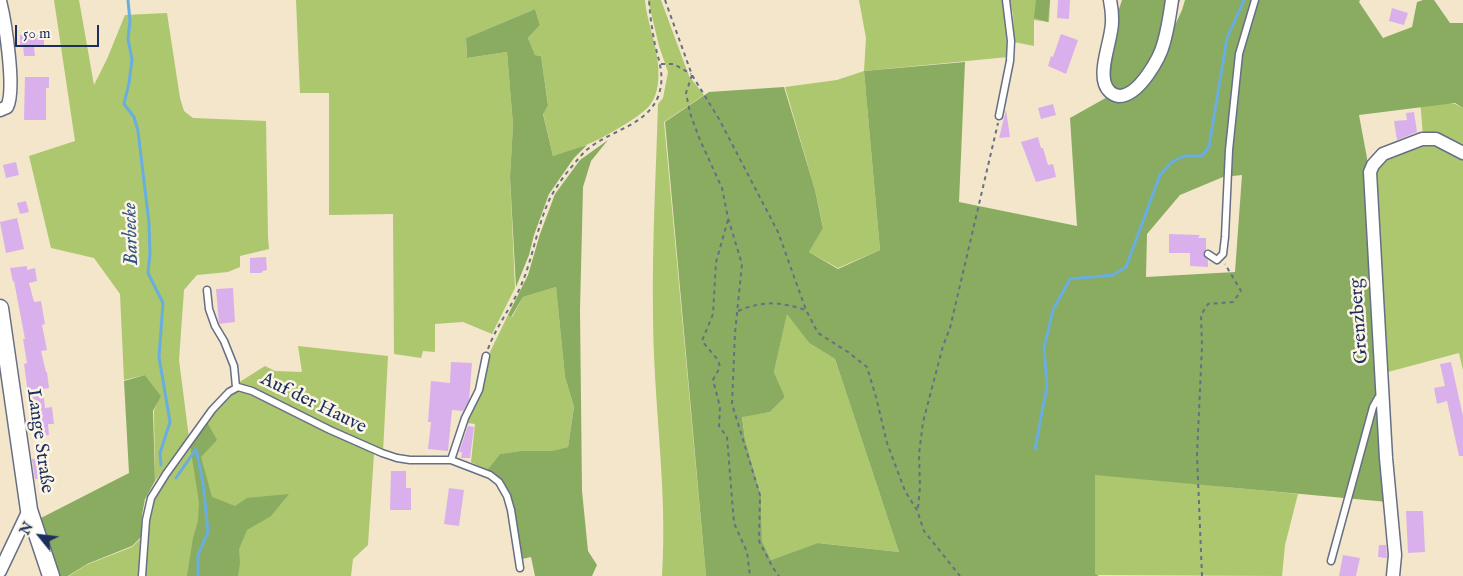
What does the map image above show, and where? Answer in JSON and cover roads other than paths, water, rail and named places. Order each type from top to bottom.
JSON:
[{"type":"street","points":[[1110,0],[1112,21],[1104,80],[1108,90],[1120,96],[1138,86],[1153,66],[1164,43],[1172,0]]},
{"type":"street","points":[[0,1],[7,37],[10,95],[7,107],[0,110]]},
{"type":"street","name":"Grenzberg","points":[[1393,576],[1395,555],[1386,458],[1370,172],[1373,165],[1383,154],[1422,139],[1436,139],[1463,153]]},
{"type":"street","name":"Lange Straße","points":[[0,308],[29,510],[51,576]]},
{"type":"street","points":[[0,571],[29,510]]},
{"type":"lane","points":[[999,116],[1010,61],[1011,41],[1006,0]]},
{"type":"lane","points":[[1208,254],[1216,260],[1223,254],[1229,150],[1239,54],[1255,0]]},
{"type":"lane","points":[[207,290],[209,309],[215,326],[224,341],[234,366],[236,387]]},
{"type":"lane","points":[[451,460],[465,418],[478,390],[486,356]]},
{"type":"lane","name":"Auf der Hauve","points":[[142,576],[146,520],[151,498],[212,410],[223,397],[236,387],[252,390],[382,454],[410,460],[451,460],[486,472],[502,487],[511,510],[520,568]]},
{"type":"lane","points":[[1331,561],[1373,407],[1378,398],[1384,396]]},
{"type":"waterway","name":"Barbecke","points":[[128,0],[130,21],[128,39],[132,59],[124,104],[134,117],[138,131],[149,223],[150,254],[148,273],[163,303],[159,357],[170,422],[160,453],[161,465]]},
{"type":"waterway","points":[[1035,449],[1047,386],[1044,348],[1053,310],[1070,279],[1113,275],[1126,267],[1160,175],[1172,162],[1184,156],[1202,156],[1209,147],[1227,38],[1244,0]]},
{"type":"waterway","name":"Barbecke","points":[[176,478],[196,449],[203,483],[208,532],[198,555],[198,576]]}]
